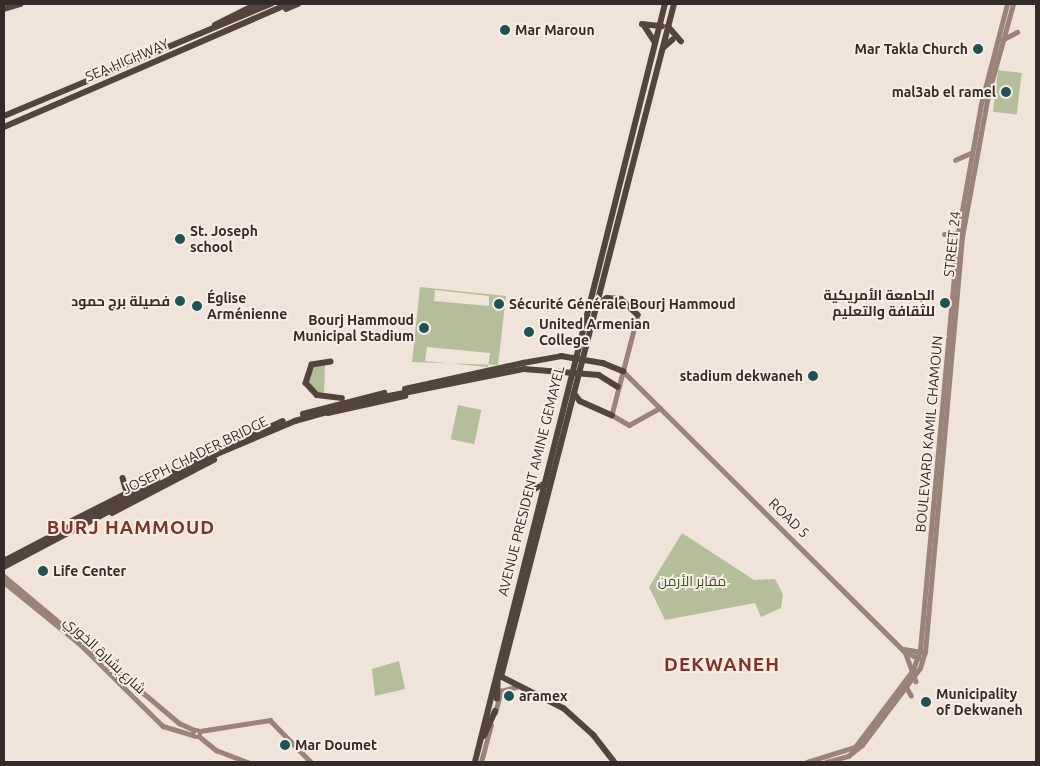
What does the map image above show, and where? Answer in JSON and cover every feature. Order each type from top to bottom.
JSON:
[{"type":"highway","points":[[4,9],[20,4]]},
{"type":"highway","points":[[258,10],[271,4]]},
{"type":"highway","points":[[258,10],[288,4]]},
{"type":"highway","points":[[218,32],[298,4]]},
{"type":"highway","name":"AVENUE PRESIDENT AMINE GEMAYEL","points":[[475,762],[538,501],[665,4]]},
{"type":"highway","points":[[614,762],[571,715],[542,695],[514,686],[501,677],[674,4]]},
{"type":"highway","name":"SEA HIGHWAY","points":[[4,116],[258,10]]},
{"type":"highway","name":"SEA HIGHWAY","points":[[4,127],[218,32],[258,10]]},
{"type":"highway","points":[[655,44],[642,24],[668,26],[681,40]]},
{"type":"highway","points":[[662,51],[672,40]]},
{"type":"highway","points":[[620,186],[620,217]]},
{"type":"highway","points":[[596,306],[616,297],[630,303],[638,315]]},
{"type":"highway","points":[[524,366],[561,356],[603,363],[623,371]]},
{"type":"highway","points":[[329,362],[316,363],[307,371],[310,390],[328,399],[357,398]]},
{"type":"highway","points":[[524,366],[599,375],[618,387]]},
{"type":"highway","name":"JOSEPH CHADER BRIDGE","points":[[4,561],[232,443],[357,398],[524,366]]},
{"type":"highway","name":"JOSEPH CHADER BRIDGE","points":[[4,567],[218,454],[295,421],[524,366]]},
{"type":"highway","points":[[329,413],[423,390]]},
{"type":"highway","points":[[574,392],[580,402],[612,415]]},
{"type":"highway","points":[[105,514],[214,460]]},
{"type":"highway","points":[[123,478],[125,493]]},
{"type":"highway","points":[[538,501],[530,492],[543,484]]},
{"type":"highway","points":[[40,543],[125,493],[137,488]]},
{"type":"highway","points":[[496,670],[497,699]]},
{"type":"highway","points":[[480,742],[495,711]]},
{"type":"main road","points":[[1003,26],[1008,4]]},
{"type":"main road","points":[[969,196],[969,166],[991,59],[1013,4]]},
{"type":"main road","name":"STREET 24","points":[[942,456],[969,196],[988,95],[1002,41],[1003,26]]},
{"type":"main road","points":[[1002,41],[1017,32]]},
{"type":"main road","points":[[988,95],[991,59]]},
{"type":"main road","points":[[955,160],[967,158],[972,150]]},
{"type":"main road","name":"BOULEVARD KAMIL CHAMOUN","points":[[924,658],[942,456],[958,233],[969,166]]},
{"type":"main road","points":[[944,234],[958,233]]},
{"type":"main road","points":[[638,315],[612,415],[629,426],[660,408]]},
{"type":"main road","points":[[951,321],[954,354]]},
{"type":"main road","name":"ROAD 5","points":[[623,371],[906,653]]},
{"type":"main road","name":"BOULEVARD KAMIL CHAMOUN","points":[[913,670],[918,655],[942,456]]},
{"type":"main road","points":[[4,576],[180,723],[196,732],[216,750],[248,762]]},
{"type":"main road","name":"شارع بشارة الخوري","points":[[4,582],[122,684],[167,729],[196,732]]},
{"type":"main road","points":[[826,762],[857,750],[914,675],[924,658],[900,647]]},
{"type":"main road","points":[[906,653],[918,655],[925,652]]},
{"type":"main road","points":[[906,653],[916,681]]},
{"type":"main road","points":[[807,762],[855,747],[913,670]]},
{"type":"main road","points":[[122,684],[128,678]]},
{"type":"main road","points":[[128,690],[133,683]]},
{"type":"main road","points":[[905,685],[911,695]]},
{"type":"main road","points":[[481,762],[497,699],[503,689],[514,686]]},
{"type":"main road","points":[[196,732],[270,720],[311,762]]},
{"type":"green space","name":"mal3ab el ramel","points":[[998,70],[1022,73],[1017,115],[993,112]]},
{"type":"green space","points":[[420,287],[506,296],[498,365],[488,365],[490,353],[427,347],[425,361],[449,363],[412,362]],"holes":[[[435,290],[489,296],[489,306],[434,301]]]},
{"type":"green space","points":[[324,364],[324,396],[312,389],[308,380],[315,366]]},
{"type":"green space","points":[[458,405],[481,410],[474,444],[451,439]]},
{"type":"green space","name":"مقابر الأرمن","points":[[682,533],[754,580],[775,579],[783,594],[781,608],[761,617],[755,603],[665,620],[649,587]]},
{"type":"green space","points":[[399,661],[405,689],[375,696],[372,669]]},
{"type":"place","name":"Mar Maroun","points":[[505,30]]},
{"type":"place","name":"Mar Takla Church","points":[[978,49]]},
{"type":"place","name":"mal3ab el ramel","points":[[1006,92]]},
{"type":"place","name":"St. Joseph school","points":[[180,239]]},
{"type":"place","name":"فصيلة برج حمود","points":[[180,301]]},
{"type":"place","name":"الجامعة الأمريكية للثقافة والتعليم","points":[[945,303]]},
{"type":"place","name":"Sécurité Générale Bourj Hammoud","points":[[499,304]]},
{"type":"place","name":"Église Arménienne","points":[[197,306]]},
{"type":"place","name":"Bourj Hammoud Municipal Stadium","points":[[424,328]]},
{"type":"place","name":"United Armenian College","points":[[529,332]]},
{"type":"place","name":"stadium dekwaneh","points":[[813,376]]},
{"type":"place","name":"Life Center","points":[[43,571]]},
{"type":"place","name":"aramex","points":[[509,696]]},
{"type":"place","name":"Municipality of Dekwaneh","points":[[926,702]]},
{"type":"place","name":"Mar Doumet","points":[[285,745]]},
{"type":"district","name":"BURJ HAMMOUD","points":[[131,528]]},
{"type":"district","name":"DEKWANEH","points":[[722,665]]}]
